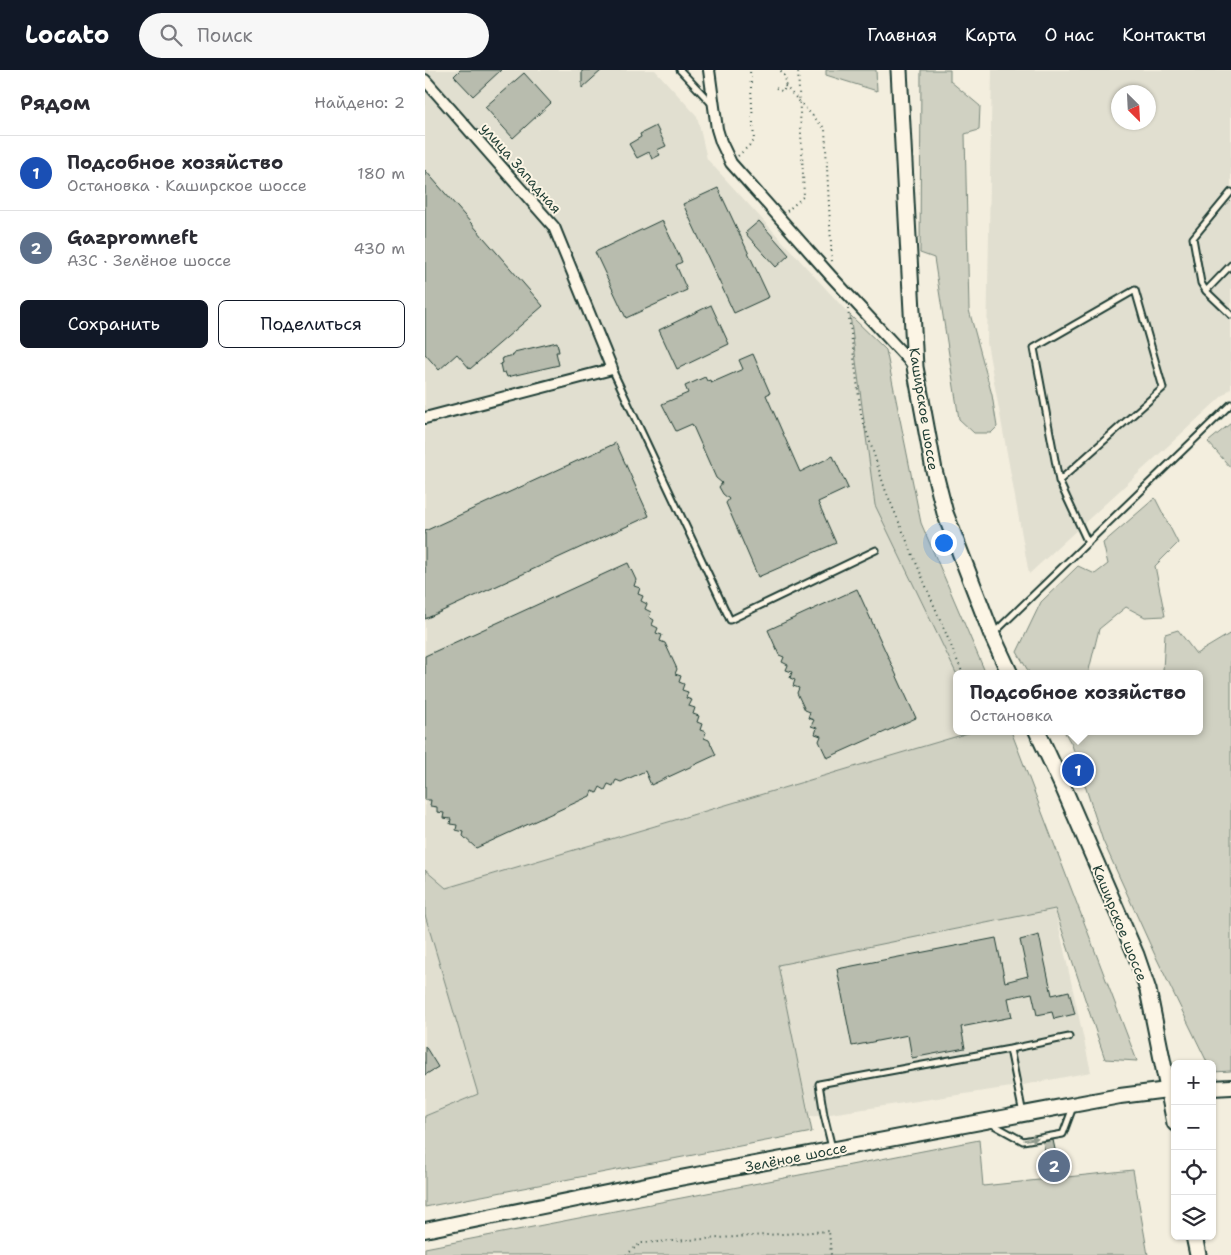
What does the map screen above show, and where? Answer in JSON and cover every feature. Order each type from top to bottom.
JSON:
[{"type":"main road","name":"Каширское шоссе","points":[[899,70],[915,367],[934,470],[945,513],[992,635],[1008,670]]},
{"type":"main road","name":"Каширское шоссе","points":[[1039,735],[1136,955],[1171,1084]]},
{"type":"main road","points":[[1216,1088],[1231,1087]]},
{"type":"main road","name":"Зелёное шоссе","points":[[425,1230],[680,1178],[1171,1088]]},
{"type":"main road","points":[[1195,1240],[1198,1255]]},
{"type":"street","points":[[709,70],[721,142],[731,163],[847,294],[915,367]]},
{"type":"street","name":"улица Западная","points":[[425,80],[554,227],[612,369]]},
{"type":"street","points":[[425,418],[612,369]]},
{"type":"lane","points":[[680,70],[714,108]]},
{"type":"lane","points":[[1231,192],[1193,238],[1201,283],[1206,292],[1231,315]]},
{"type":"lane","points":[[1206,292],[1231,265]]},
{"type":"lane","points":[[1059,481],[1163,388],[1135,290],[1034,348],[1059,481],[1088,543]]},
{"type":"lane","points":[[612,369],[730,620],[876,550]]},
{"type":"lane","points":[[992,635],[1231,404]]},
{"type":"lane","points":[[833,1150],[824,1115],[819,1084],[1069,1037]]},
{"type":"lane","points":[[1011,1049],[1023,1114]]},
{"type":"lane","points":[[988,1121],[1023,1141],[1063,1134],[1074,1105]]},
{"type":"path","points":[[731,163],[754,141],[750,70]]},
{"type":"path","points":[[776,88],[783,92],[785,86],[786,79],[780,70]]},
{"type":"path","points":[[779,218],[804,196],[797,70]]},
{"type":"path","points":[[785,86],[825,129],[833,268],[830,275]]},
{"type":"path","points":[[847,294],[861,414],[885,489],[961,670]]},
{"type":"path","points":[[626,1255],[641,1243],[829,1231],[831,1255]]},
{"type":"shaded area","points":[[425,70],[655,70],[697,116],[707,159],[850,315],[875,505],[955,670],[953,670],[953,735],[962,735],[446,888],[425,870]]},
{"type":"shaded area","points":[[826,70],[876,70],[877,91],[826,75]]},
{"type":"shaded area","points":[[921,70],[950,70],[950,81],[980,106],[979,130],[965,134],[969,310],[992,395],[997,427],[991,433],[974,433],[959,419],[934,258],[920,253]]},
{"type":"shaded area","points":[[992,70],[1231,70],[1231,388],[1029,574],[987,343]]},
{"type":"shaded area","points":[[850,315],[886,350],[921,523],[984,670],[955,670],[875,505]]},
{"type":"shaded area","points":[[1231,423],[1231,468],[1208,442]]},
{"type":"shaded area","points":[[1155,498],[1178,543],[1155,566],[1165,616],[1145,617],[1126,607],[1099,629],[1089,670],[1028,670],[1017,652],[1041,602],[1078,566],[1095,574],[1108,564],[1103,543]]},
{"type":"shaded area","points":[[1178,630],[1196,654],[1231,633],[1231,1071],[1216,1072],[1216,1060],[1206,1060],[1154,953],[1103,841],[1072,745],[1066,735],[1203,735],[1203,670],[1163,670],[1165,634]]},
{"type":"shaded area","points":[[962,735],[1013,735],[1137,1061],[1105,1059],[1055,909],[778,965],[812,1132],[425,1207],[425,1116],[478,1094],[425,915],[425,870],[446,888]]},
{"type":"shaded area","points":[[1055,909],[1091,1072],[1018,1086],[810,1117],[777,965]]},
{"type":"shaded area","points":[[425,915],[478,1094],[425,1116]]},
{"type":"shaded area","points":[[979,1140],[983,1186],[1133,1170],[1148,1255],[425,1255],[425,1248]]},
{"type":"building","points":[[460,70],[501,70],[473,96],[454,76]]},
{"type":"building","points":[[582,70],[602,70],[582,88]]},
{"type":"building","points":[[524,73],[551,103],[513,138],[485,107]]},
{"type":"building","points":[[656,126],[666,146],[657,150],[660,155],[652,159],[649,152],[637,158],[629,144],[641,137],[640,134]]},
{"type":"building","points":[[425,170],[543,306],[470,369],[457,354],[439,370],[425,354]]},
{"type":"building","points":[[718,188],[769,297],[734,313],[683,204]]},
{"type":"building","points":[[662,220],[682,262],[676,265],[687,290],[626,318],[595,252]]},
{"type":"building","points":[[759,221],[789,255],[776,267],[745,233]]},
{"type":"building","points":[[711,305],[729,344],[677,369],[659,330]]},
{"type":"building","points":[[557,342],[559,352],[556,352],[559,365],[507,377],[505,372],[502,373],[500,364],[503,363],[502,358],[514,355],[514,352]]},
{"type":"building","points":[[753,354],[770,393],[766,395],[800,472],[833,456],[848,488],[818,502],[836,543],[758,577],[726,503],[729,499],[719,487],[722,483],[716,478],[692,424],[676,431],[662,404],[688,393],[685,386],[705,377],[711,383],[743,369],[739,360]]},
{"type":"building","points":[[616,443],[649,516],[425,619],[425,531]]},
{"type":"building","points":[[628,563],[636,580],[634,586],[640,588],[638,594],[643,596],[641,601],[647,604],[645,609],[651,612],[649,617],[654,620],[652,625],[658,628],[656,633],[662,635],[660,641],[665,643],[677,669],[675,674],[681,676],[679,682],[684,684],[682,690],[688,692],[686,698],[692,700],[689,706],[695,708],[693,714],[699,716],[697,722],[702,724],[700,730],[706,732],[704,738],[709,740],[716,755],[651,785],[645,771],[621,782],[616,780],[613,786],[608,784],[605,790],[600,787],[597,793],[592,791],[590,796],[476,848],[463,836],[464,832],[456,830],[457,825],[450,824],[451,819],[443,818],[444,813],[437,812],[437,807],[430,806],[431,800],[425,800],[425,656]]},
{"type":"building","points":[[857,589],[916,718],[827,758],[819,741],[821,736],[815,734],[817,728],[811,726],[814,720],[808,718],[810,712],[805,710],[797,693],[799,688],[793,686],[795,680],[790,678],[792,672],[786,670],[788,665],[782,662],[784,657],[779,655],[768,630]]},
{"type":"building","points":[[1039,935],[1052,995],[1069,991],[1075,1014],[1054,1019],[1052,1012],[1037,1015],[1032,993],[1008,998],[1012,1017],[961,1027],[965,1048],[912,1058],[908,1035],[852,1046],[837,969],[996,938],[1005,982],[1028,976],[1020,940]]},
{"type":"building","points":[[425,1046],[438,1067],[425,1075]]},
{"type":"building","points":[[1053,1140],[1059,1168],[1048,1170],[1043,1142]]},
{"type":"place","name":"Подсобное хозяйство","points":[[1078,770]]},
{"type":"place","name":"Gazpromneft","points":[[1054,1166]]}]
